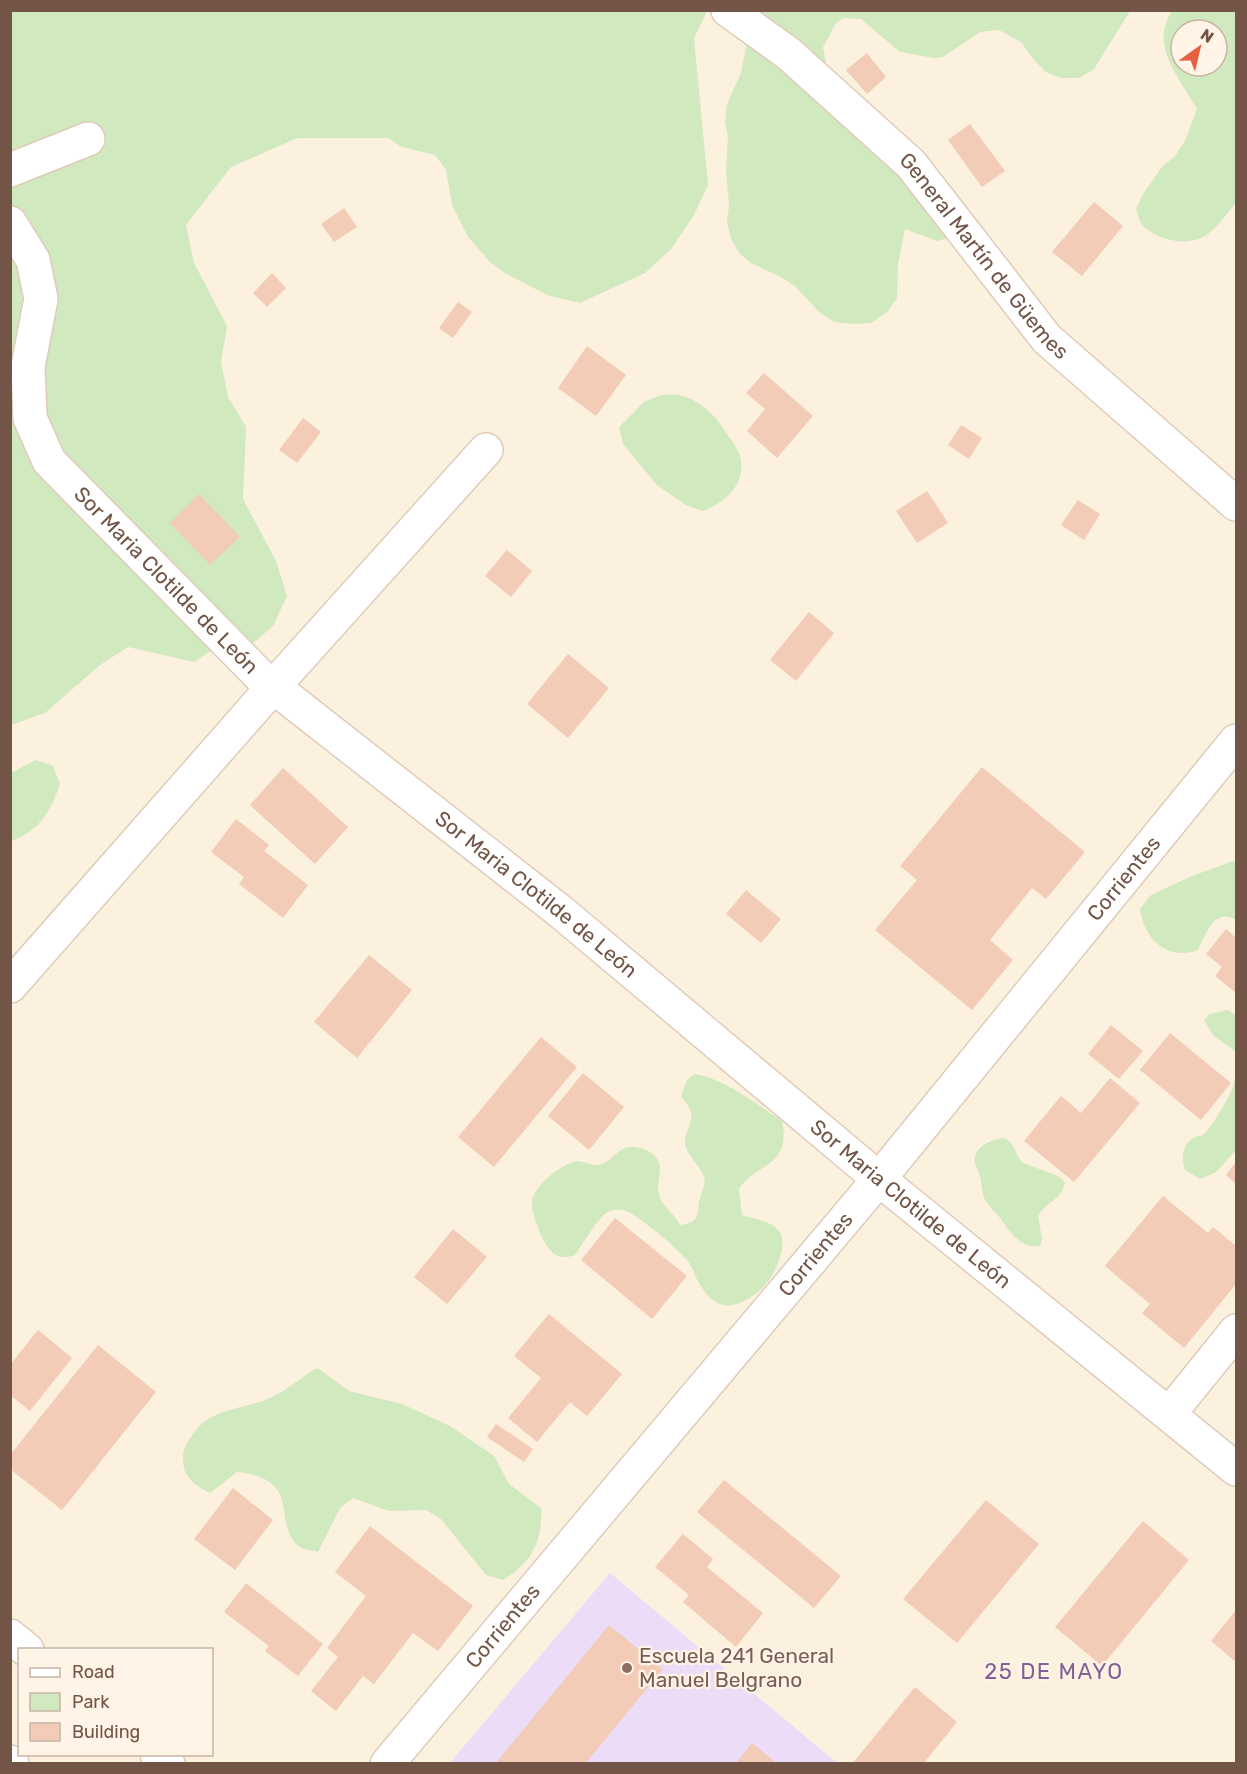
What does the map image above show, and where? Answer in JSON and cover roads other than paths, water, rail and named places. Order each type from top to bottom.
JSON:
[{"type":"street","name":"General Martín de Güemes","points":[[728,10],[789,54],[911,164],[1047,339],[1236,504]]},
{"type":"street","points":[[10,170],[88,139]]},
{"type":"street","name":"Sor Maria Clotilde de León","points":[[10,223],[33,260],[41,299],[28,366],[30,418],[49,461],[261,677],[561,912],[879,1179],[1236,1469]]},
{"type":"street","points":[[10,986],[273,687],[486,450]]},
{"type":"street","name":"Corrientes","points":[[387,1764],[879,1179],[1236,741]]},
{"type":"street","points":[[1169,1414],[1236,1331]]},
{"type":"street","points":[[10,1636],[25,1648]]},
{"type":"place","name":"Escuela 241 General Manuel Belgrano","points":[[627,1668]]},
{"type":"district","name":"25 DE MAYO","points":[[1054,1671]]}]
